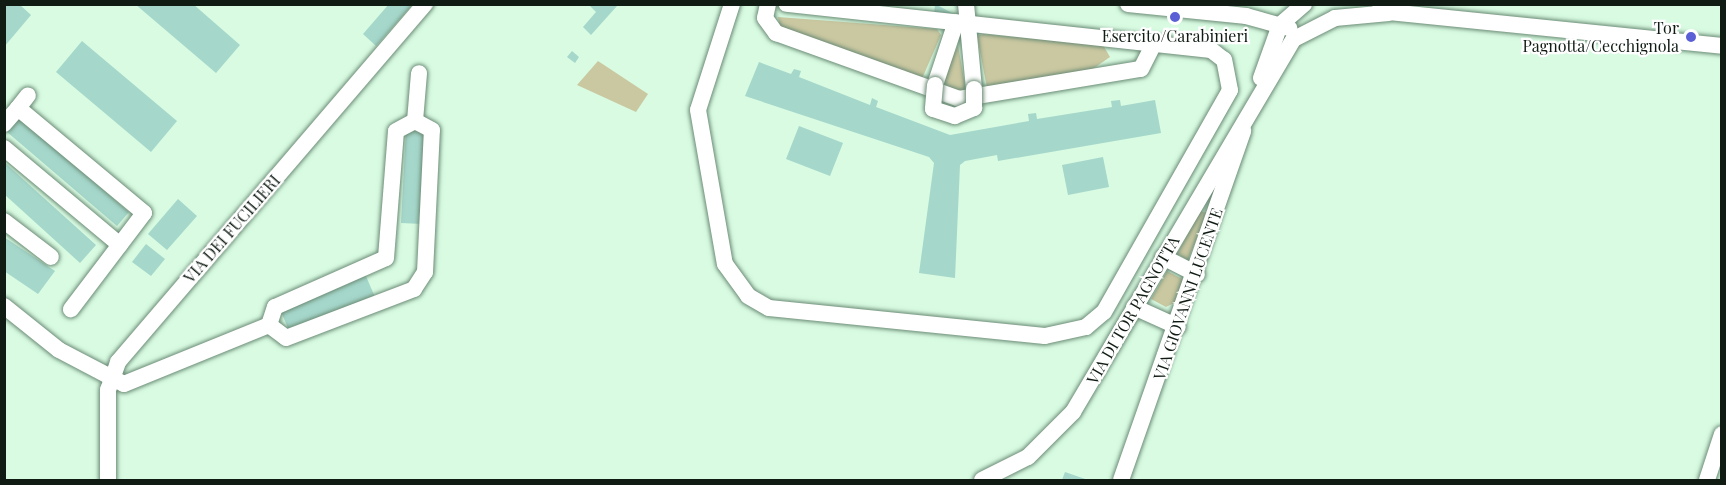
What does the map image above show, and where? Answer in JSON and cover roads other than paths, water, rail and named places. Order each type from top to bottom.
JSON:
[{"type":"street","name":"VIA DEI FUCILIERI","points":[[110,379],[130,347],[425,4]]},
{"type":"street","points":[[732,4],[699,110],[725,264],[735,282],[769,308],[1030,335],[1086,327],[1104,312],[1223,109],[1230,90],[1224,60],[1211,50],[786,4]]},
{"type":"street","points":[[768,4],[765,18],[776,33],[959,99],[1141,69],[1154,43]]},
{"type":"street","points":[[961,23],[974,89],[974,108],[955,116],[933,109],[935,85],[961,23],[966,4]]},
{"type":"street","points":[[1128,4],[1246,10],[1280,25],[1305,29],[1335,18],[1389,13]]},
{"type":"street","name":"VIA DI TOR PAGNOTTA","points":[[1250,106],[1280,25],[1304,4]]},
{"type":"street","name":"VIA DI TOR PAGNOTTA","points":[[982,480],[1028,457],[1062,426],[1250,106],[1305,29],[1314,4]]},
{"type":"street","points":[[1350,4],[1389,13],[1722,46]]},
{"type":"street","points":[[1246,10],[1272,44]]},
{"type":"street","points":[[415,121],[419,74]]},
{"type":"street","points":[[4,124],[23,102],[144,213],[71,309]]},
{"type":"street","name":"VIA GIOVANNI LUCENTE","points":[[1121,480],[1197,274],[1250,106]]},
{"type":"street","points":[[269,325],[274,307],[386,258],[396,131],[415,121]]},
{"type":"street","points":[[269,325],[286,338],[414,289],[425,272],[432,130],[415,121]]},
{"type":"street","points":[[4,148],[120,245]]},
{"type":"street","points":[[4,221],[51,257]]},
{"type":"street","points":[[1163,257],[1197,274]]},
{"type":"street","points":[[4,306],[59,350],[110,379],[124,384],[269,325]]},
{"type":"street","points":[[1134,307],[1178,327]]},
{"type":"street","points":[[108,480],[110,379]]},
{"type":"street","points":[[1707,480],[1722,434]]},
{"type":"place","name":"Esercito/Carabinieri","points":[[1175,17]]},
{"type":"place","name":"Tor Pagnotta/Cecchignola","points":[[1691,37]]}]
